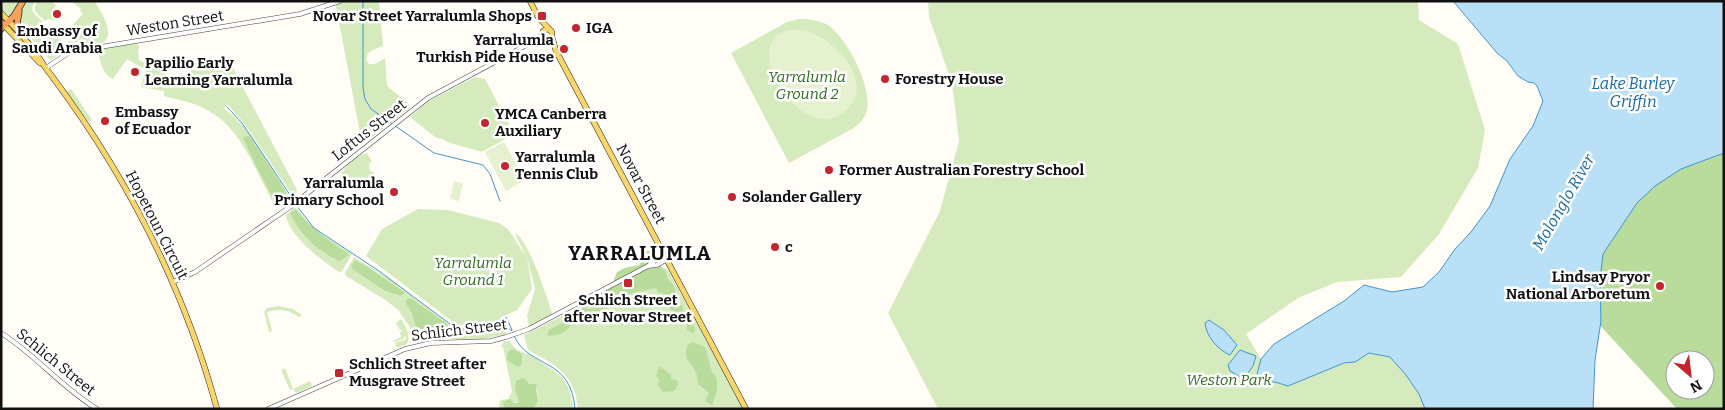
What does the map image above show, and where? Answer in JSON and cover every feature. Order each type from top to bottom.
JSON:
[{"type":"highway","points":[[4,25],[23,2]]},
{"type":"highway","points":[[21,35],[17,23],[23,2]]},
{"type":"main road","name":"Novar Street","points":[[530,1],[545,37],[556,51],[746,409]]},
{"type":"main road","name":"Hopetoun Circuit","points":[[1,13],[4,25],[46,68],[83,120],[119,177],[146,226],[173,282],[196,341],[217,409]]},
{"type":"main road","name":"Novar Street","points":[[538,17],[552,32],[545,37]]},
{"type":"main road","name":"Hopetoun Circuit","points":[[4,25],[21,35],[35,56]]},
{"type":"main road","points":[[545,37],[544,30],[548,29]]},
{"type":"street","name":"Weston Street","points":[[46,68],[68,53],[76,51],[300,14],[340,1]]},
{"type":"street","name":"Loftus Street","points":[[173,282],[195,272],[295,203],[428,98],[532,42],[545,37]]},
{"type":"street","name":"Schlich Street","points":[[268,409],[405,348],[431,343],[480,342],[519,333],[546,321],[654,261],[666,257]]},
{"type":"street","name":"Schlich Street","points":[[1,333],[15,342],[68,387],[98,409]]},
{"type":"green space","points":[[1,1],[21,1],[10,17],[1,9],[3,4]]},
{"type":"green space","points":[[26,1],[35,1],[32,8],[33,12],[62,42],[59,43],[63,43],[65,51],[50,60],[19,24],[21,11]]},
{"type":"green space","points":[[37,1],[48,3],[52,1],[56,5],[50,14],[55,20],[48,19],[45,21],[38,14],[35,10]]},
{"type":"green space","points":[[71,1],[94,1],[108,29],[106,40],[102,43],[70,49],[67,43],[74,40],[70,37],[64,39],[61,36],[59,27],[61,26],[67,31],[83,14],[80,11],[81,9]]},
{"type":"green space","points":[[335,1],[379,1],[383,46],[369,52],[367,61],[369,64],[375,64],[385,58],[387,86],[408,103],[410,108],[367,141],[361,138]]},
{"type":"green space","name":"Weston Park","points":[[928,1],[1418,1],[1419,20],[1458,44],[1485,130],[1478,168],[1439,234],[1401,277],[1337,282],[1298,298],[1246,334],[1261,359],[1257,374],[1265,382],[1275,382],[1288,386],[1344,363],[1355,362],[1369,353],[1390,357],[1420,394],[1425,409],[938,409],[888,313],[940,211],[959,141],[952,83],[929,17]]},
{"type":"green space","name":"Yarralumla Ground 2","points":[[798,19],[825,23],[843,40],[862,76],[868,100],[865,115],[854,128],[789,163],[731,53],[787,22]]},
{"type":"green space","points":[[789,30],[815,34],[829,43],[839,52],[854,73],[857,85],[856,96],[850,107],[838,116],[825,119],[810,116],[797,107],[775,79],[770,64],[769,49],[775,37]]},
{"type":"green space","points":[[138,43],[135,45],[139,45],[139,60],[167,75],[165,78],[168,82],[172,78],[187,86],[190,82],[187,71],[226,64],[225,58],[228,56],[297,190],[295,199],[244,123],[227,104],[224,109],[243,125],[292,202],[283,206],[274,204],[238,138],[218,117],[195,105],[164,96],[164,91],[141,87],[146,70],[127,59],[113,79],[105,72],[99,55],[96,55],[101,49]]},
{"type":"green space","points":[[475,77],[485,79],[514,134],[482,152],[435,137],[410,117],[427,102]]},
{"type":"green space","points":[[71,89],[92,120],[89,122],[66,92]]},
{"type":"green space","points":[[249,136],[285,190],[286,196],[282,198],[271,194],[243,138]]},
{"type":"green space","name":"Yarralumla Tennis Club","points":[[504,142],[525,180],[506,191],[485,152]]},
{"type":"green space","name":"Lindsay Pryor National Arboretum","points":[[1724,150],[1724,409],[1677,409],[1669,400],[1715,400],[1715,350],[1665,350],[1665,396],[1595,320],[1598,254],[1652,178]]},
{"type":"green space","points":[[367,153],[372,162],[369,163],[370,171],[374,172],[373,177],[368,181],[366,178],[351,181],[351,185],[345,184],[340,176],[347,165]]},
{"type":"green space","points":[[454,181],[463,183],[459,201],[450,199]]},
{"type":"green space","points":[[295,207],[313,228],[352,254],[342,271],[339,272],[315,254],[293,231],[286,215]]},
{"type":"green space","points":[[296,209],[319,233],[349,255],[339,261],[310,242],[290,213]]},
{"type":"green space","name":"Yarralumla Ground 1","points":[[418,209],[448,210],[499,223],[508,229],[526,257],[515,233],[526,246],[532,258],[553,315],[529,327],[527,316],[535,289],[527,257],[532,289],[517,310],[501,317],[502,321],[491,324],[457,325],[366,256],[382,229]]},
{"type":"green space","points":[[646,251],[651,251],[654,256],[653,258],[658,260],[656,263],[666,272],[668,279],[674,286],[679,304],[683,307],[682,309],[687,315],[690,325],[694,326],[693,334],[687,330],[687,323],[681,324],[675,313],[668,307],[670,297],[658,292],[656,288],[632,293],[621,302],[619,301],[574,326],[571,325],[560,334],[547,335],[549,330],[577,315],[583,307],[589,309],[599,304],[600,296],[611,286],[617,272],[639,265]]},
{"type":"green space","points":[[354,257],[388,278],[454,328],[468,331],[500,328],[505,329],[507,334],[478,340],[445,339],[422,342],[418,340],[399,311],[387,301],[346,276],[345,273]],"holes":[[[355,260],[380,275],[399,296],[385,291],[352,269],[351,266]],[[412,299],[445,322],[439,330],[418,335],[412,314],[405,302]]]},
{"type":"green space","points":[[355,260],[405,293],[400,296],[385,291],[352,269],[351,266]]},
{"type":"green space","points":[[661,266],[668,270],[743,409],[578,409],[573,387],[568,379],[555,366],[528,350],[524,335]]},
{"type":"green space","points":[[407,299],[412,299],[445,322],[448,326],[447,329],[432,331],[420,337],[412,314],[405,302]]},
{"type":"green space","points":[[278,306],[293,309],[302,315],[299,317],[288,311],[280,310],[267,312],[272,331],[269,332],[264,312],[267,308]]},
{"type":"green space","points":[[401,319],[407,331],[408,341],[407,344],[397,348],[395,343],[406,339],[405,336],[403,339],[393,341],[401,337],[400,332],[403,330],[400,330],[396,323]]},
{"type":"green space","points":[[504,341],[510,341],[518,350],[532,356],[561,376],[568,387],[573,409],[534,409],[538,397],[536,384],[528,382],[515,391],[519,402],[504,402],[504,409],[499,409],[500,400],[508,399],[512,392],[503,347],[501,347]]},
{"type":"green space","points":[[693,342],[705,347],[712,372],[717,378],[717,391],[712,405],[705,401],[709,393],[698,384],[695,371],[686,356],[688,345]]},
{"type":"green space","points":[[513,349],[522,354],[522,364],[518,367],[507,360],[508,353]]},
{"type":"green space","points":[[659,366],[671,375],[671,379],[677,380],[678,385],[674,391],[663,392],[657,385],[660,381],[656,376]]},
{"type":"green space","points":[[285,368],[293,389],[290,390],[281,370]]},
{"type":"green space","points":[[523,378],[530,384],[536,384],[537,386],[538,400],[534,409],[504,409],[503,402],[510,399],[514,403],[519,402],[515,391],[516,381]]},
{"type":"green space","points":[[310,381],[312,386],[296,393],[293,389]]},
{"type":"water","name":"Lake Burley Griffin","points":[[1453,1],[1724,1],[1724,153],[1681,169],[1655,186],[1637,203],[1603,254],[1600,279],[1601,321],[1595,360],[1593,409],[1425,409],[1419,394],[1390,357],[1369,353],[1355,362],[1344,363],[1288,386],[1275,382],[1265,382],[1257,374],[1261,359],[1274,344],[1344,301],[1364,285],[1392,292],[1423,287],[1439,272],[1490,206],[1510,159],[1533,126],[1543,101],[1537,86],[1518,76],[1507,61],[1497,53]]},
{"type":"water","points":[[1209,320],[1224,330],[1237,345],[1230,355],[1221,350],[1210,338],[1205,323]]},
{"type":"water","points":[[1240,350],[1256,356],[1253,366],[1244,379],[1230,371],[1228,365]]},
{"type":"waterway","points":[[363,1],[363,88],[365,99],[371,109],[434,153],[483,165],[490,174],[500,201]]},
{"type":"waterway","points":[[227,107],[242,123],[294,201]]},
{"type":"waterway","points":[[296,205],[314,228],[379,271],[454,327],[468,330],[507,327],[512,331]]},
{"type":"waterway","points":[[506,317],[512,330]]},
{"type":"waterway","points":[[514,336],[521,347],[549,365],[566,380],[572,392],[575,409]]},
{"type":"place","name":"Embassy of Saudi Arabia","points":[[57,14]]},
{"type":"place","name":"Novar Street Yarralumla Shops","points":[[542,16]]},
{"type":"place","name":"IGA","points":[[576,28]]},
{"type":"place","name":"Yarralumla Turkish Pide House","points":[[564,49]]},
{"type":"place","name":"Papilio Early Learning Yarralumla","points":[[135,72]]},
{"type":"place","name":"Forestry House","points":[[885,79]]},
{"type":"place","name":"Embassy of Ecuador","points":[[105,121]]},
{"type":"place","name":"YMCA Canberra Auxiliary","points":[[485,123]]},
{"type":"place","name":"Yarralumla Tennis Club","points":[[505,166]]},
{"type":"place","name":"Former Australian Forestry School","points":[[829,170]]},
{"type":"place","name":"Yarralumla Primary School","points":[[394,192]]},
{"type":"place","name":"Solander Gallery","points":[[732,197]]},
{"type":"place","name":"c","points":[[775,247]]},
{"type":"place","name":"Schlich Street after Novar Street","points":[[628,283]]},
{"type":"place","name":"Lindsay Pryor National Arboretum","points":[[1660,286]]},
{"type":"place","name":"Schlich Street after Musgrave Street","points":[[339,373]]},
{"type":"district","name":"YARRALUMLA","points":[[640,253]]},
{"type":"water label","name":"Molonglo River","points":[[1563,202]]}]
